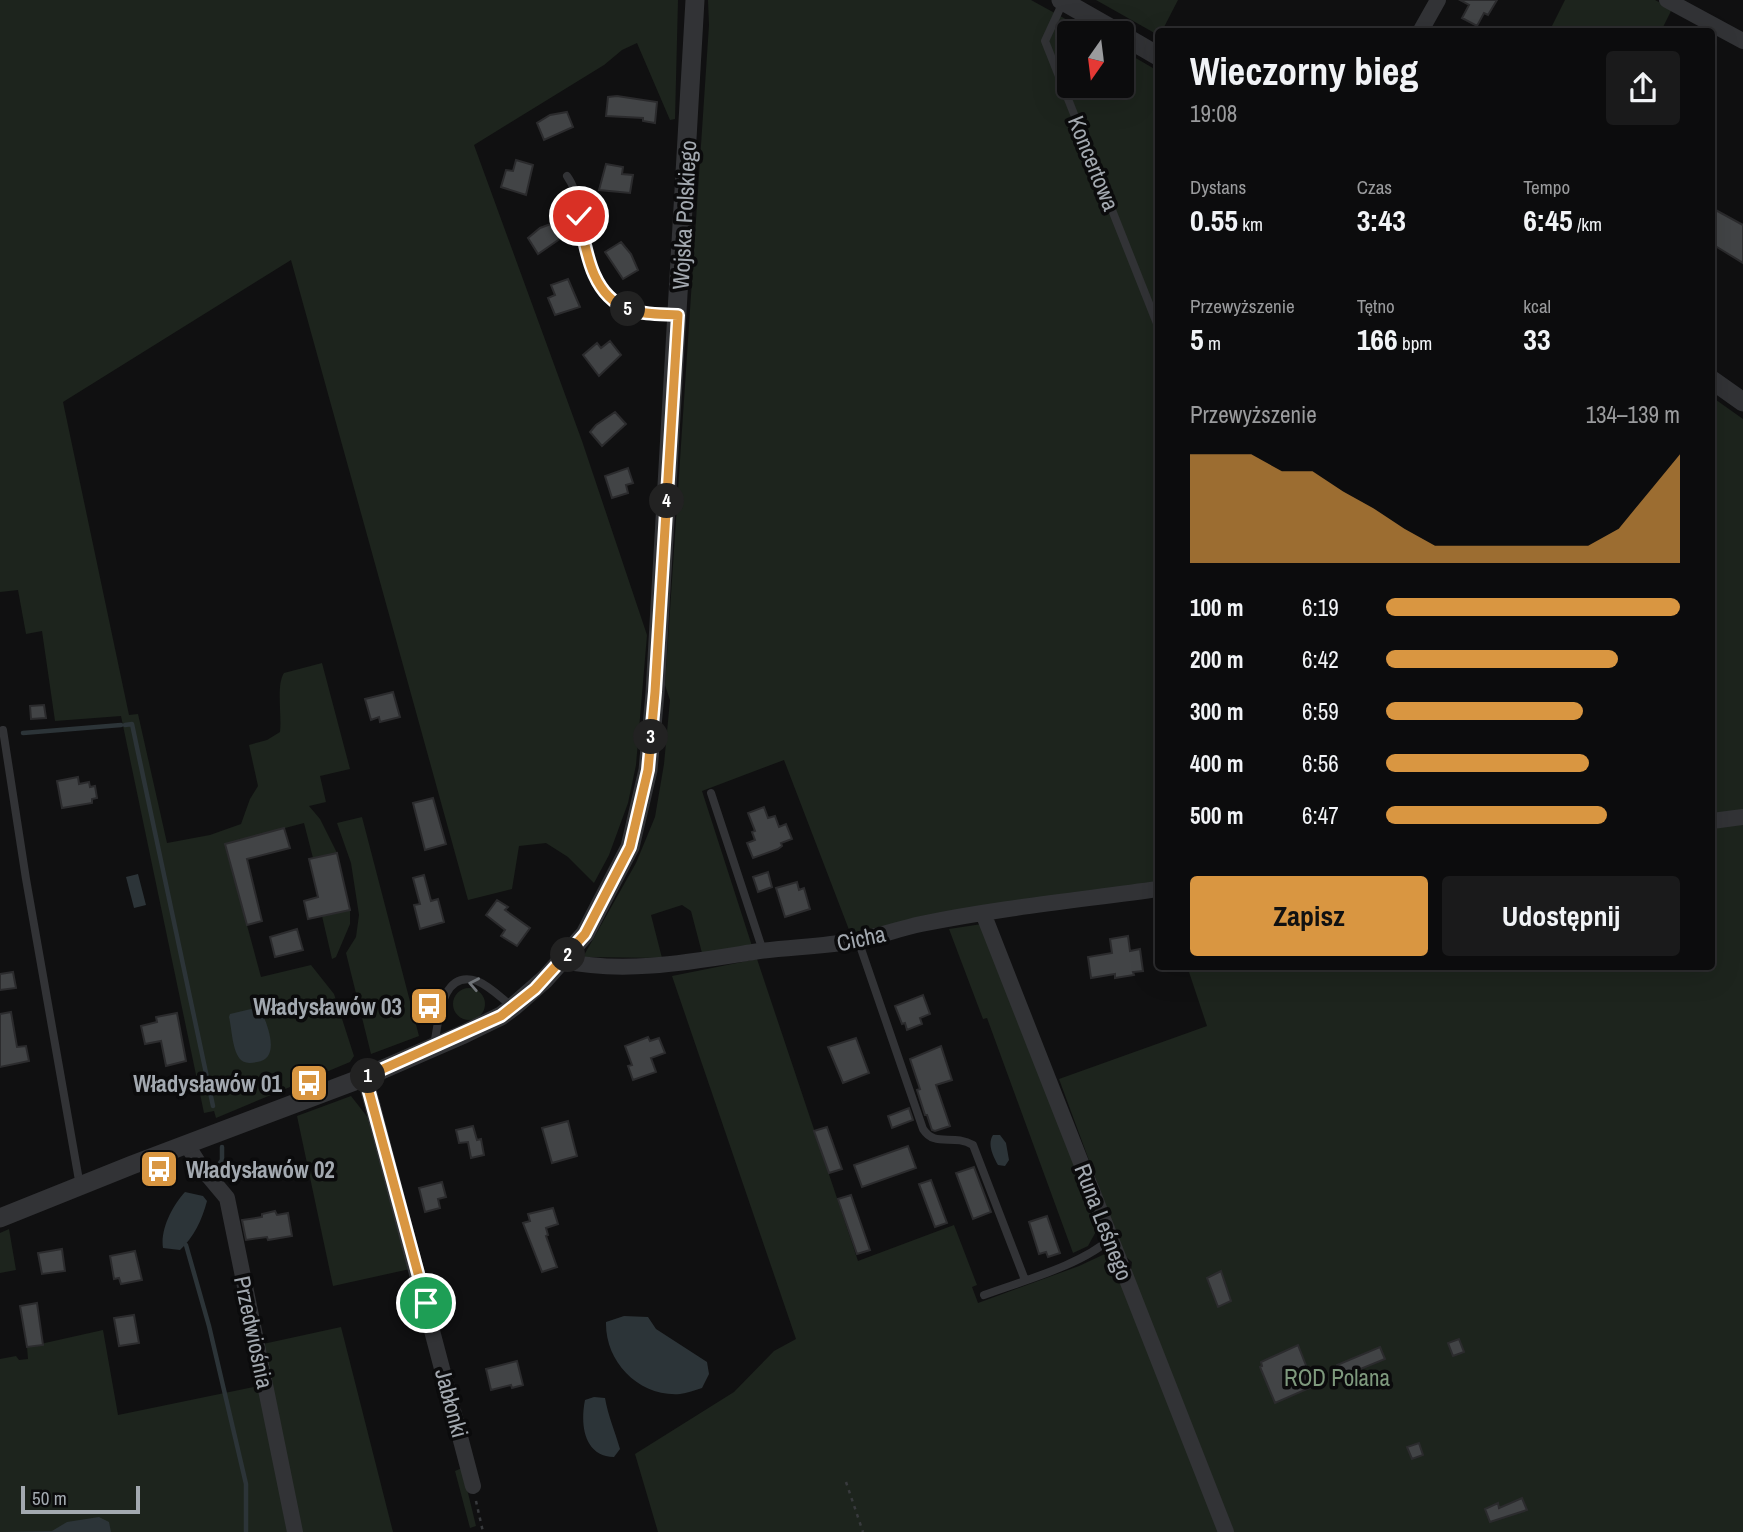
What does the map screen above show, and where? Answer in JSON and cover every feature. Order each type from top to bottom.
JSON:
[{"type":"street","name":"Wojska Polskiego","points":[[0,1218],[365,1077],[493,1020],[535,989],[585,934],[630,847],[648,770],[655,692],[695,0]]},
{"type":"street","points":[[1422,28],[1438,0]]},
{"type":"street","points":[[1667,0],[1743,41]]},
{"type":"street","points":[[1062,1],[1097,21]]},
{"type":"street","points":[[1134,42],[1155,54]]},
{"type":"street","points":[[1715,382],[1743,402]]},
{"type":"street","points":[[1715,821],[1743,817]]},
{"type":"street","name":"Cicha","points":[[562,961],[647,967],[814,947],[983,913],[1155,889]]},
{"type":"street","name":"Runa Leśnego","points":[[983,913],[1226,1532]]},
{"type":"street","name":"Jabłonki","points":[[365,1077],[473,1486]]},
{"type":"street","name":"Przedwiośnia","points":[[187,1145],[192,1156],[226,1198],[295,1532]]},
{"type":"lane","name":"Koncertowa","points":[[1062,1],[1045,41],[1155,318]]},
{"type":"lane","points":[[567,176],[575,191],[591,267],[607,295],[630,310],[678,315]]},
{"type":"lane","points":[[3,730],[26,879],[80,1186]]},
{"type":"lane","points":[[712,793],[763,951]]},
{"type":"lane","points":[[858,940],[923,1129],[928,1136],[939,1141],[958,1138],[973,1145],[1025,1280]]},
{"type":"lane","points":[[434,1047],[445,993],[455,984],[477,981],[513,1007]]},
{"type":"lane","points":[[984,1295],[1093,1251],[1111,1238]]},
{"type":"path","points":[[846,1482],[863,1532]]},
{"type":"path","points":[[473,1486],[482,1532]]},
{"type":"green space","points":[[0,0],[678,0],[675,119],[670,120],[637,43],[474,145],[582,441],[647,635],[636,765],[628,803],[609,855],[594,883],[568,857],[546,843],[519,846],[512,889],[468,900],[291,260],[63,402],[129,715],[138,714],[167,843],[210,835],[241,824],[258,786],[249,745],[267,740],[280,732],[280,693],[284,673],[322,663],[350,769],[320,776],[326,802],[309,806],[320,819],[337,853],[313,858],[304,823],[225,844],[261,977],[311,965],[334,994],[354,1056],[350,1062],[216,1118],[214,1111],[204,1113],[121,716],[55,721],[42,631],[26,634],[18,590],[0,592]]},
{"type":"green space","points":[[708,0],[1031,0],[1069,21],[1057,21],[1057,98],[1134,98],[1134,57],[1155,69],[1155,884],[851,935],[784,760],[702,791],[752,946],[702,953],[691,911],[682,905],[651,915],[662,958],[583,957],[636,863],[655,817],[664,764],[670,700],[665,685],[709,25]]},
{"type":"green space","points":[[1096,0],[1178,0],[1164,28],[1155,28],[1155,33]]},
{"type":"green space","points":[[1565,0],[1655,0],[1672,9],[1662,28],[1551,28]]},
{"type":"green space","points":[[1715,399],[1743,419],[1743,812],[1715,816]]},
{"type":"green space","points":[[362,817],[419,1036],[371,1054],[346,953],[356,937],[359,915],[351,863],[337,823]]},
{"type":"green space","name":"ROD Polana","points":[[1743,824],[1743,1532],[1234,1532],[1131,1271],[1132,1262],[1124,1255],[1059,1079],[1207,1026],[1188,970],[1715,970],[1715,827]]},
{"type":"green space","points":[[350,910],[350,924],[336,957],[332,959],[322,916]]},
{"type":"green space","points":[[982,924],[1099,1226],[1088,1246],[1073,1253],[987,1018],[983,1019],[949,929]]},
{"type":"green space","points":[[757,959],[858,1261],[954,1225],[977,1285],[972,1287],[978,1303],[1079,1266],[1109,1252],[1221,1532],[658,1532],[635,1454],[734,1392],[774,1351],[796,1339],[672,976]]},
{"type":"green space","points":[[469,988],[481,992],[485,1004],[481,1016],[469,1020],[457,1016],[453,1004],[457,992]]},
{"type":"green space","points":[[351,1096],[369,1119],[410,1269],[333,1286],[297,1116]]},
{"type":"green space","points":[[9,1229],[16,1270],[0,1273],[0,1233]]},
{"type":"green space","points":[[341,1327],[393,1532],[301,1532],[263,1344]]},
{"type":"green space","points":[[103,1330],[118,1415],[259,1386],[289,1532],[0,1532],[0,1359],[16,1356],[19,1360],[28,1359],[27,1347]]},
{"type":"green space","points":[[462,1468],[476,1526],[470,1528],[455,1471]]},
{"type":"shaded area","points":[[138,874],[146,905],[134,908],[126,877]]},
{"type":"shaded area","points":[[251,1009],[261,1011],[267,1024],[271,1048],[264,1060],[249,1063],[238,1056],[229,1017],[230,1014]]},
{"type":"shaded area","points":[[993,1135],[1000,1135],[1006,1143],[1009,1160],[1005,1166],[998,1165],[993,1154]]},
{"type":"shaded area","points":[[185,1192],[203,1196],[207,1201],[203,1215],[180,1250],[163,1248],[163,1233],[168,1218]]},
{"type":"shaded area","points":[[624,1316],[648,1317],[656,1329],[707,1362],[709,1374],[702,1388],[680,1394],[665,1393],[651,1390],[627,1374],[611,1351],[606,1322]]},
{"type":"shaded area","points":[[605,1398],[620,1449],[614,1457],[596,1451],[586,1438],[583,1419],[585,1400]]},
{"type":"shaded area","points":[[99,1517],[109,1522],[111,1532],[0,1532],[52,1531],[67,1522]]},
{"type":"building","points":[[1460,0],[1497,0],[1488,15],[1484,13],[1477,26],[1462,18],[1469,5]]},
{"type":"building","points":[[608,97],[657,102],[655,123],[643,121],[643,118],[606,116]]},
{"type":"building","points":[[567,112],[573,127],[544,140],[537,123],[550,115]]},
{"type":"building","points":[[516,160],[533,165],[526,195],[501,187],[506,170],[513,171]]},
{"type":"building","points":[[606,164],[623,167],[622,174],[633,175],[630,193],[599,190]]},
{"type":"building","points":[[1715,210],[1743,225],[1743,263],[1715,246]]},
{"type":"building","points":[[556,222],[564,236],[538,254],[528,238],[540,228]]},
{"type":"building","points":[[621,242],[631,254],[638,270],[623,279],[605,252]]},
{"type":"building","points":[[568,279],[580,307],[555,315],[548,298],[555,295],[551,285]]},
{"type":"building","points":[[610,341],[621,355],[599,376],[583,355],[597,343],[601,348]]},
{"type":"building","points":[[615,412],[626,424],[602,446],[590,432]]},
{"type":"building","points":[[628,468],[633,483],[626,485],[628,493],[612,498],[605,476]]},
{"type":"building","points":[[393,692],[400,717],[380,722],[379,717],[371,720],[365,699]]},
{"type":"building","points":[[44,705],[46,718],[31,719],[30,706]]},
{"type":"building","points":[[78,777],[79,784],[89,782],[90,787],[95,786],[97,798],[92,799],[92,803],[62,808],[57,781]]},
{"type":"building","points":[[433,798],[446,844],[425,850],[413,803]]},
{"type":"building","points":[[764,807],[768,818],[775,816],[779,827],[786,824],[792,839],[781,843],[782,846],[778,849],[753,858],[747,843],[755,840],[752,832],[755,831],[748,813]]},
{"type":"building","points":[[284,828],[290,848],[247,859],[262,921],[247,925],[225,844]]},
{"type":"building","points":[[337,853],[350,910],[308,919],[304,901],[318,897],[309,859]]},
{"type":"building","points":[[768,872],[772,887],[758,892],[753,877]]},
{"type":"building","points":[[424,875],[431,901],[438,899],[444,922],[420,929],[414,905],[420,904],[413,878]]},
{"type":"building","points":[[797,882],[799,890],[804,888],[810,909],[785,917],[776,888]]},
{"type":"building","points":[[497,900],[508,907],[505,910],[530,928],[517,946],[501,936],[505,930],[486,915]]},
{"type":"building","points":[[297,929],[303,950],[275,957],[270,937]]},
{"type":"building","points":[[1128,936],[1130,951],[1140,949],[1143,971],[1115,978],[1115,974],[1091,978],[1088,957],[1112,953],[1110,939]]},
{"type":"building","points":[[13,972],[16,988],[0,990],[0,974]]},
{"type":"building","points":[[923,995],[930,1014],[920,1018],[922,1024],[907,1030],[895,1006]]},
{"type":"building","points":[[11,1012],[17,1047],[26,1046],[29,1061],[0,1067],[0,1014]]},
{"type":"building","points":[[177,1013],[186,1061],[166,1066],[161,1041],[145,1044],[141,1026],[157,1022],[156,1017]]},
{"type":"building","points":[[648,1037],[650,1041],[659,1038],[665,1053],[651,1058],[656,1072],[633,1080],[628,1066],[632,1065],[625,1046]]},
{"type":"building","points":[[856,1038],[869,1073],[843,1083],[828,1047]]},
{"type":"building","points":[[941,1046],[952,1080],[936,1085],[950,1126],[935,1131],[925,1115],[910,1059]]},
{"type":"building","points":[[909,1108],[913,1120],[892,1128],[888,1116]]},
{"type":"building","points":[[568,1121],[577,1156],[552,1163],[542,1128]]},
{"type":"building","points":[[473,1126],[477,1140],[481,1139],[484,1155],[471,1158],[468,1142],[459,1143],[456,1130]]},
{"type":"building","points":[[827,1127],[842,1169],[829,1173],[814,1131]]},
{"type":"building","points":[[908,1146],[916,1168],[862,1187],[854,1165]]},
{"type":"building","points":[[974,1167],[991,1212],[973,1219],[956,1173]]},
{"type":"building","points":[[931,1180],[947,1223],[935,1227],[919,1184]]},
{"type":"building","points":[[442,1182],[446,1197],[438,1199],[440,1208],[425,1212],[419,1188]]},
{"type":"building","points":[[851,1195],[870,1250],[857,1254],[838,1199]]},
{"type":"building","points":[[553,1208],[558,1224],[546,1228],[546,1236],[557,1267],[542,1272],[523,1223],[530,1221],[528,1214]]},
{"type":"building","points":[[275,1211],[277,1215],[288,1213],[292,1236],[246,1240],[242,1220],[262,1217],[262,1214]]},
{"type":"building","points":[[1047,1216],[1060,1253],[1048,1257],[1046,1252],[1039,1254],[1029,1222]]},
{"type":"building","points":[[62,1249],[65,1271],[42,1274],[38,1253]]},
{"type":"building","points":[[135,1251],[142,1280],[121,1284],[119,1278],[114,1279],[110,1256]]},
{"type":"building","points":[[1221,1271],[1231,1301],[1218,1307],[1207,1278]]},
{"type":"building","points":[[37,1303],[43,1345],[27,1347],[20,1306]]},
{"type":"building","points":[[134,1315],[139,1343],[119,1346],[114,1318]]},
{"type":"building","points":[[1459,1339],[1464,1352],[1453,1356],[1448,1343]]},
{"type":"building","points":[[1298,1345],[1314,1386],[1275,1403],[1260,1367],[1261,1362]]},
{"type":"building","points":[[1380,1347],[1385,1359],[1341,1377],[1337,1365]]},
{"type":"building","points":[[517,1361],[523,1385],[491,1390],[486,1369]]},
{"type":"building","points":[[1419,1443],[1423,1455],[1412,1459],[1407,1447]]},
{"type":"building","points":[[1522,1498],[1527,1510],[1490,1522],[1485,1509],[1498,1503],[1499,1508]]},
{"type":"waterway","points":[[125,725],[132,724],[213,1106]]},
{"type":"waterway","points":[[23,733],[121,725]]},
{"type":"waterway","points":[[214,1171],[222,1160],[222,1147]]},
{"type":"waterway","points":[[186,1245],[209,1326],[246,1484],[246,1532]]},
{"type":"place","name":"Władysławów 03","points":[[429,1006]]},
{"type":"place","name":"Władysławów 01","points":[[309,1083]]},
{"type":"place","name":"Władysławów 02","points":[[159,1169]]},
{"type":"route","points":[[426,1303],[365,1077],[501,1016],[535,989],[562,961],[585,934],[630,847],[648,770],[678,315],[630,310],[607,295],[597,281],[586,254],[579,216]]}]
